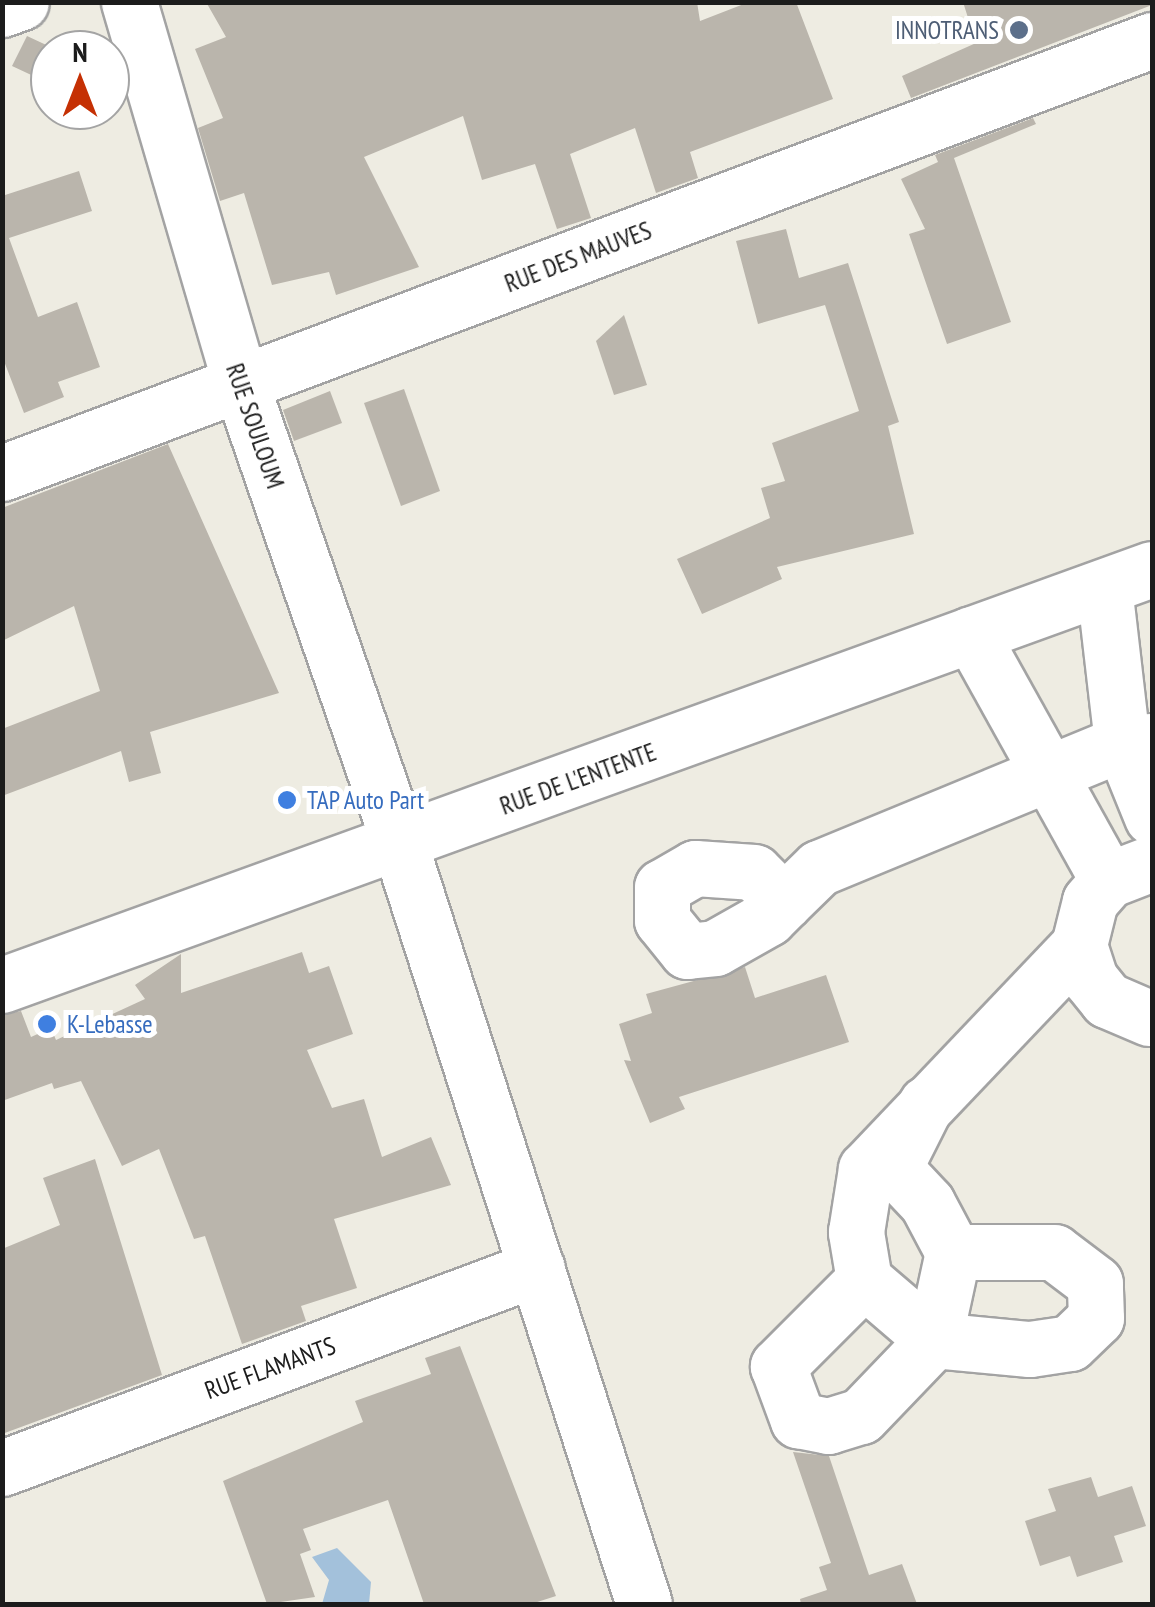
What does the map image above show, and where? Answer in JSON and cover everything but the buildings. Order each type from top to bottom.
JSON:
[{"type":"street","points":[[2,10],[22,2]]},
{"type":"street","name":"RUE SOULOUM","points":[[129,2],[241,386],[400,845],[644,1604]]},
{"type":"street","name":"RUE DES MAUVES","points":[[2,474],[1152,40]]},
{"type":"street","points":[[1128,578],[1137,742],[1152,817]]},
{"type":"street","name":"RUE DE L'ENTENTE","points":[[2,985],[400,845],[1128,578]]},
{"type":"street","points":[[953,1252],[1054,1252],[1095,1282],[1096,1318],[1070,1343],[1030,1349],[934,1340],[864,1280],[856,1232],[866,1169],[1079,945],[1090,900],[1130,872],[1052,775],[971,634]]},
{"type":"street","points":[[784,902],[819,868],[1137,742]]},
{"type":"street","points":[[1079,945],[1090,979],[1107,1000],[1148,1018]]},
{"type":"street","points":[[864,1280],[778,1366],[798,1420],[828,1426],[861,1416],[934,1340],[953,1252],[926,1203],[894,1168],[926,1104]]},
{"type":"street","name":"RUE FLAMANTS","points":[[2,1468],[537,1268]]},
{"type":"water","points":[[337,1548],[371,1582],[369,1604],[322,1604],[329,1580],[312,1557]]},
{"type":"place","name":"INNOTRANS","points":[[1019,30]]},
{"type":"place","name":"TAP Auto Part","points":[[287,800]]},
{"type":"place","name":"K-Lebasse","points":[[47,1024]]}]
